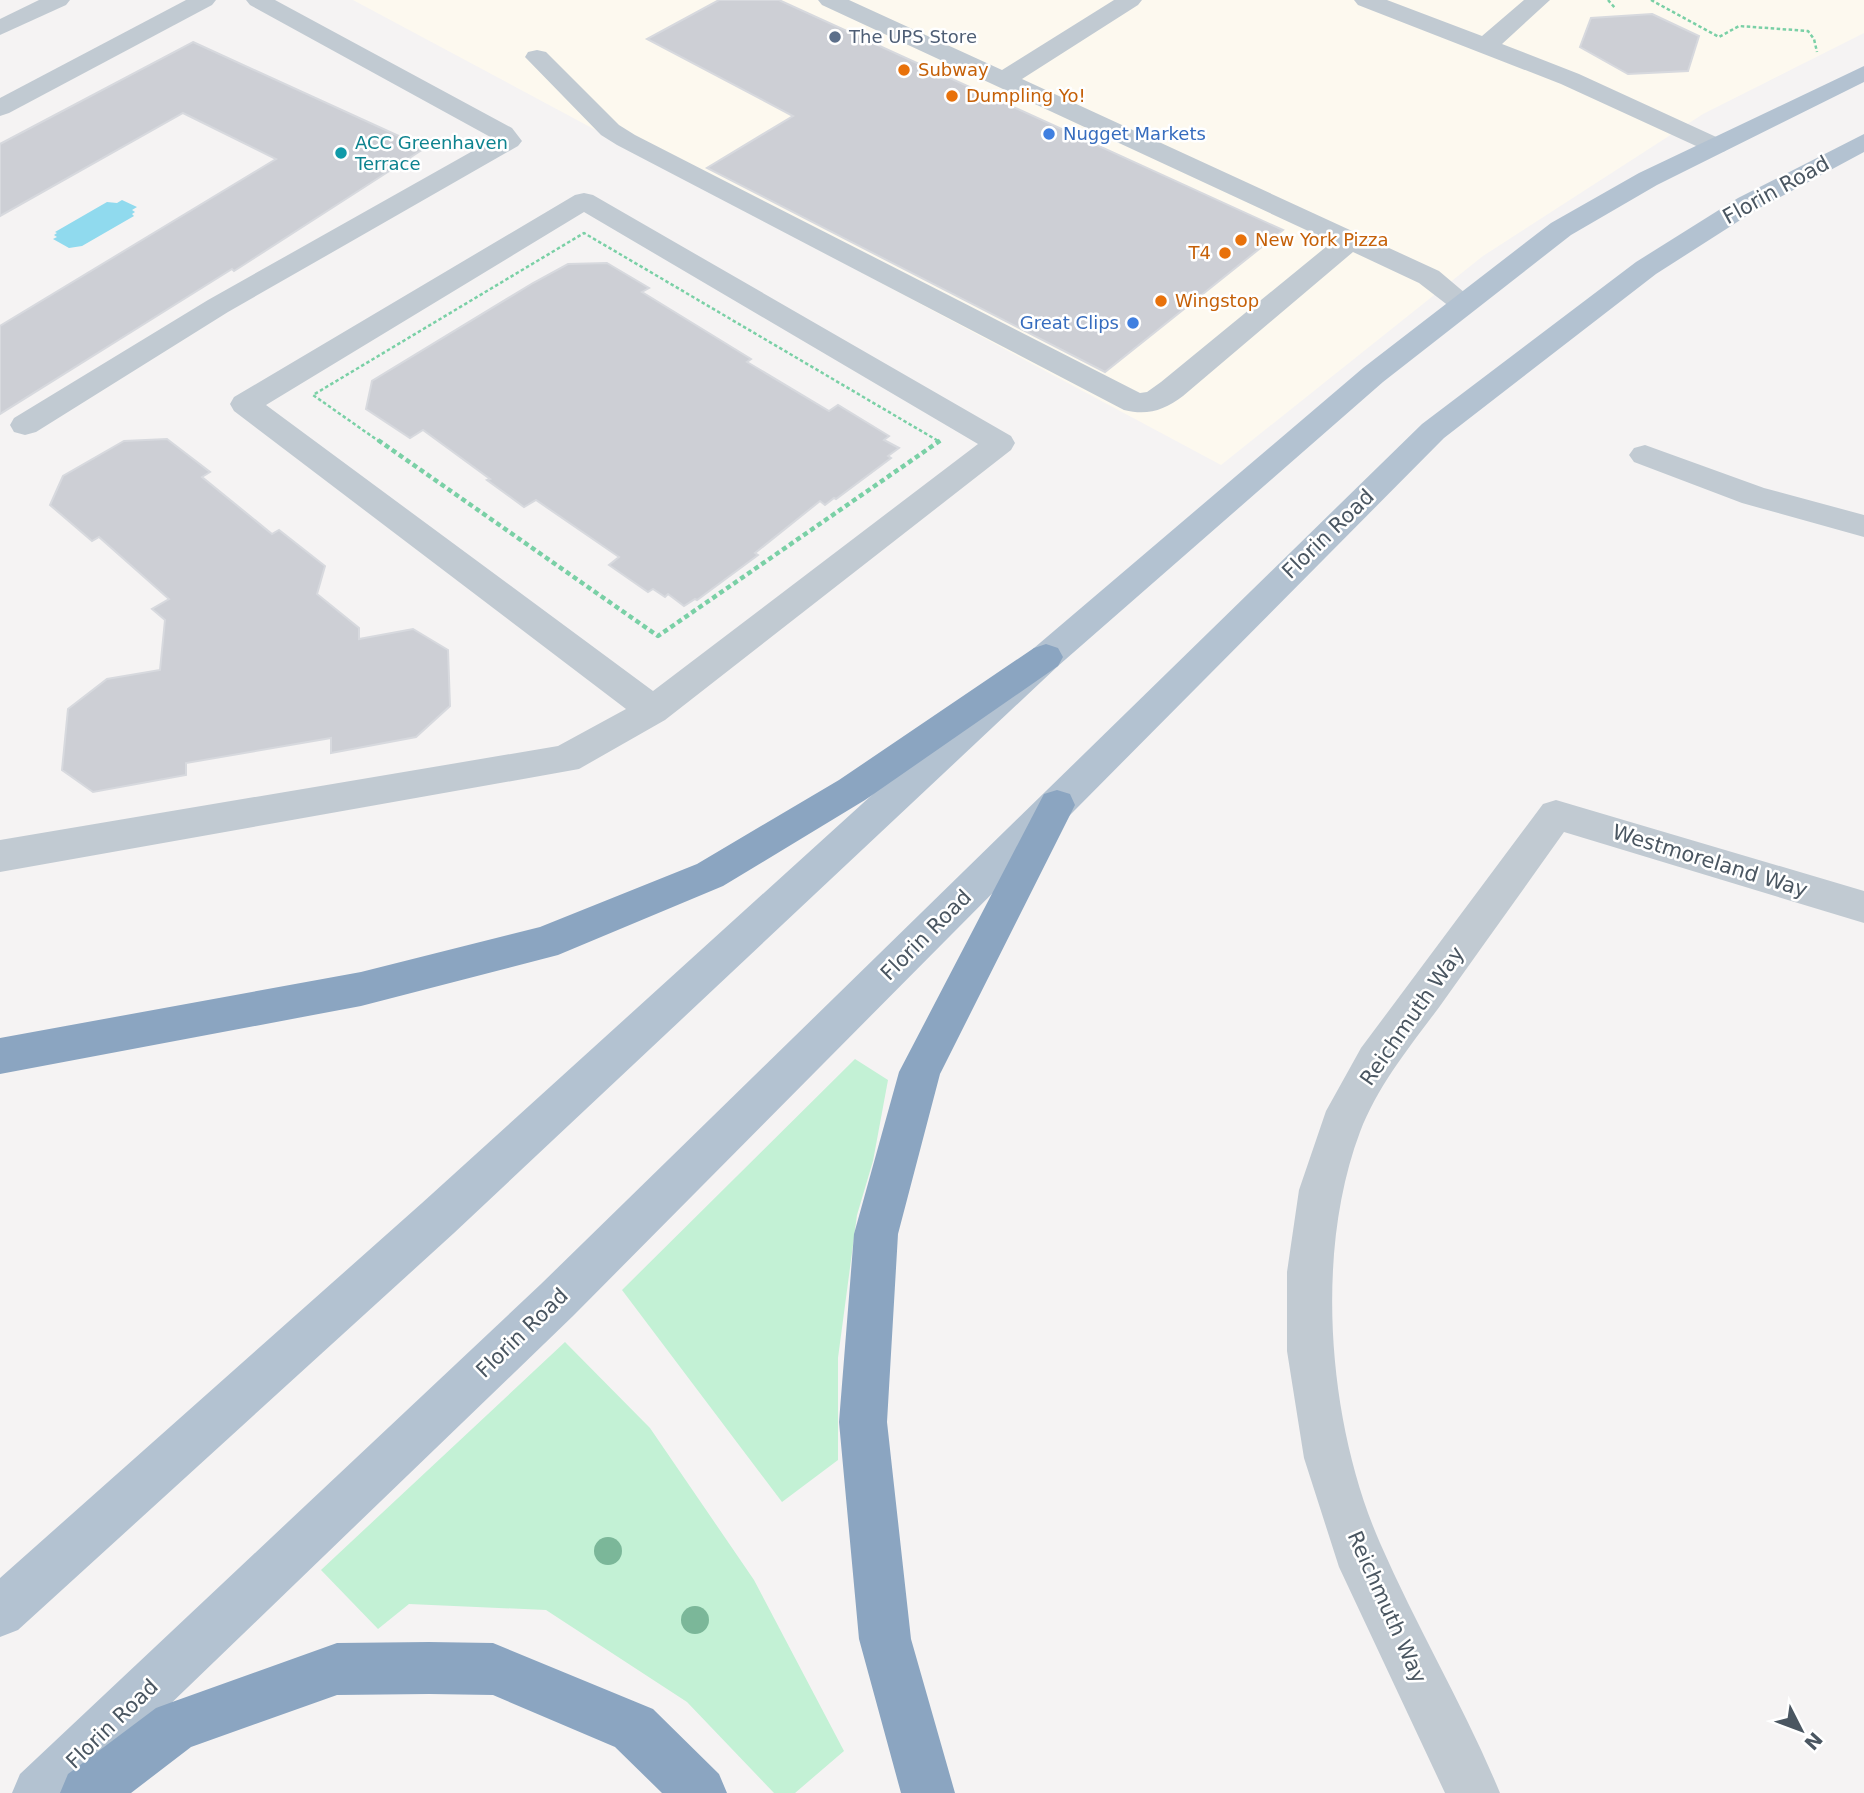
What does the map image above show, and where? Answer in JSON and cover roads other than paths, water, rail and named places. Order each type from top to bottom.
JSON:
[{"type":"highway","points":[[0,1056],[361,989],[544,943],[710,875],[852,790],[1046,657]]},
{"type":"highway","points":[[928,1793],[885,1639],[863,1422],[876,1234],[920,1072],[1057,805]]},
{"type":"highway","points":[[87,1793],[175,1727],[337,1669],[416,1668],[494,1669],[634,1728],[700,1793]]},
{"type":"main road","points":[[0,1612],[438,1218],[1046,657],[1373,376],[1561,229],[1648,179],[1864,73]]},
{"type":"main road","name":"Florin Road","points":[[39,1793],[557,1300],[1433,431],[1646,268],[1746,204],[1864,142]]},
{"type":"street","points":[[0,28],[58,0]]},
{"type":"street","points":[[0,108],[204,0]]},
{"type":"street","points":[[25,425],[218,306],[509,141],[503,132],[258,0]]},
{"type":"street","points":[[830,0],[1006,79],[1429,277],[1464,304]]},
{"type":"street","points":[[1006,79],[1130,0]]},
{"type":"street","points":[[1366,0],[1570,79],[1716,146]]},
{"type":"street","points":[[1485,46],[1538,0]]},
{"type":"street","points":[[537,57],[610,130],[626,140],[1135,403],[1154,402],[1172,389],[1351,240]]},
{"type":"street","points":[[0,856],[566,759],[653,709],[1000,443],[584,201],[245,404],[653,709]]},
{"type":"street","points":[[1645,456],[1701,480],[1769,502],[1864,526]]},
{"type":"street","name":"Westmoreland Way","points":[[1556,815],[1864,907]]},
{"type":"street","name":"Reichmuth Way","points":[[1474,1793],[1357,1549],[1328,1458],[1310,1351],[1309,1272],[1321,1190],[1329,1164],[1342,1125],[1376,1061],[1556,815]]},
{"type":"water","points":[[122,200],[137,207],[132,210],[135,212],[132,214],[134,216],[82,246],[69,248],[53,239],[57,237],[55,232],[107,202],[117,203]]},
{"type":"place","name":"The UPS Store","points":[[835,37]]},
{"type":"place","name":"Subway","points":[[904,70]]},
{"type":"place","name":"Dumpling Yo!","points":[[952,96]]},
{"type":"place","name":"Nugget Markets","points":[[1049,134]]},
{"type":"place","name":"ACC Greenhaven Terrace","points":[[341,153]]},
{"type":"place","name":"New York Pizza","points":[[1241,240]]},
{"type":"place","name":"T4","points":[[1225,253]]},
{"type":"place","name":"Wingstop","points":[[1161,301]]},
{"type":"place","name":"Great Clips","points":[[1133,323]]}]
